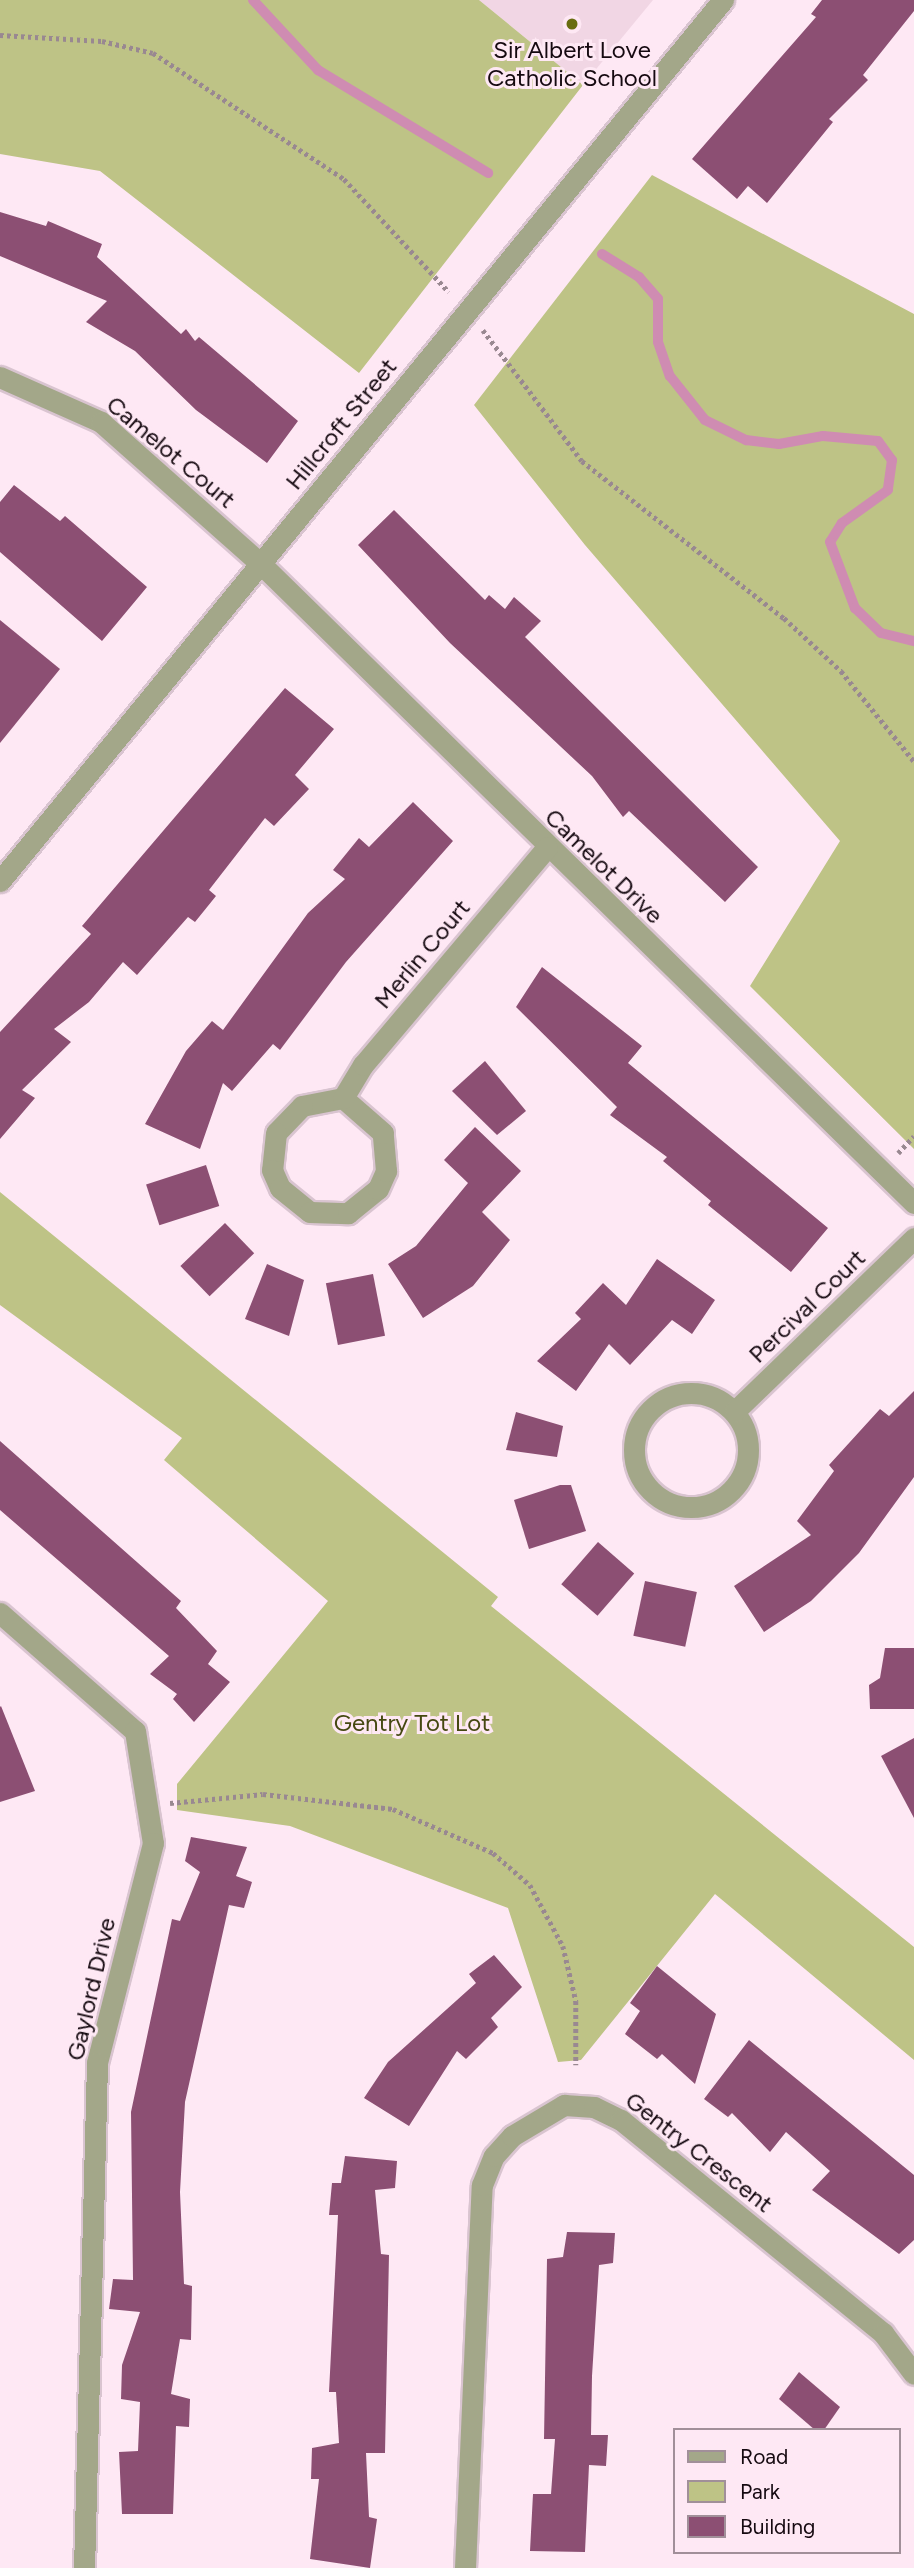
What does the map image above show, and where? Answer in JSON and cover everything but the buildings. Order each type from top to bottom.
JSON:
[{"type":"street","name":"Hillcroft Street","points":[[0,881],[723,0]]},
{"type":"street","name":"Camelot Court","points":[[0,377],[101,422],[261,564]]},
{"type":"street","name":"Camelot Drive","points":[[261,564],[547,847],[914,1203]]},
{"type":"street","name":"Merlin Court","points":[[343,1098],[363,1065],[547,847]]},
{"type":"street","points":[[343,1098],[372,1117],[383,1133],[386,1171],[365,1203],[348,1213],[310,1212],[280,1188],[272,1161],[276,1133],[302,1106],[343,1098]]},
{"type":"street","name":"Percival Court","points":[[735,1411],[914,1238]]},
{"type":"street","points":[[686,1394],[735,1411],[748,1448],[737,1485],[704,1506],[666,1502],[650,1490],[634,1457],[638,1430],[653,1408],[686,1394]]},
{"type":"street","name":"Gaylord Drive","points":[[0,1613],[135,1731],[153,1843],[97,2063],[84,2568]]},
{"type":"street","name":"Gentry Crescent","points":[[465,2568],[482,2185],[494,2156],[512,2136],[564,2105],[594,2106],[621,2120],[883,2333],[914,2374]]},
{"type":"path","points":[[0,35],[102,41],[153,53],[344,179],[436,279]]},
{"type":"path","points":[[494,342],[582,461],[783,618],[841,671],[914,761]]},
{"type":"path","points":[[147,1805],[263,1794],[393,1809],[493,1853],[530,1885],[563,1946],[576,2001],[576,2065]]},
{"type":"shaded area","name":"Sir Albert Love Catholic School","points":[[479,0],[653,0],[583,85]]},
{"type":"green space","points":[[0,0],[479,0],[583,85],[359,373],[100,171],[0,154]]},
{"type":"green space","points":[[652,175],[914,314],[914,1149],[750,986],[840,841],[585,545],[474,405]]},
{"type":"green space","name":"Gentry Tot Lot","points":[[0,1192],[498,1597],[491,1606],[914,1947],[914,2060],[715,1894],[581,2060],[558,2062],[508,1908],[290,1826],[177,1810],[177,1784],[328,1601],[164,1460],[182,1438],[0,1305]]},
{"type":"waterway","points":[[253,0],[318,70],[488,173]]},
{"type":"waterway","points":[[602,254],[639,277],[658,299],[658,342],[670,376],[705,420],[746,440],[779,444],[823,436],[878,441],[892,460],[888,490],[842,523],[830,542],[855,608],[881,633],[914,641]]},
{"type":"place","name":"Sir Albert Love Catholic School","points":[[572,24]]}]
